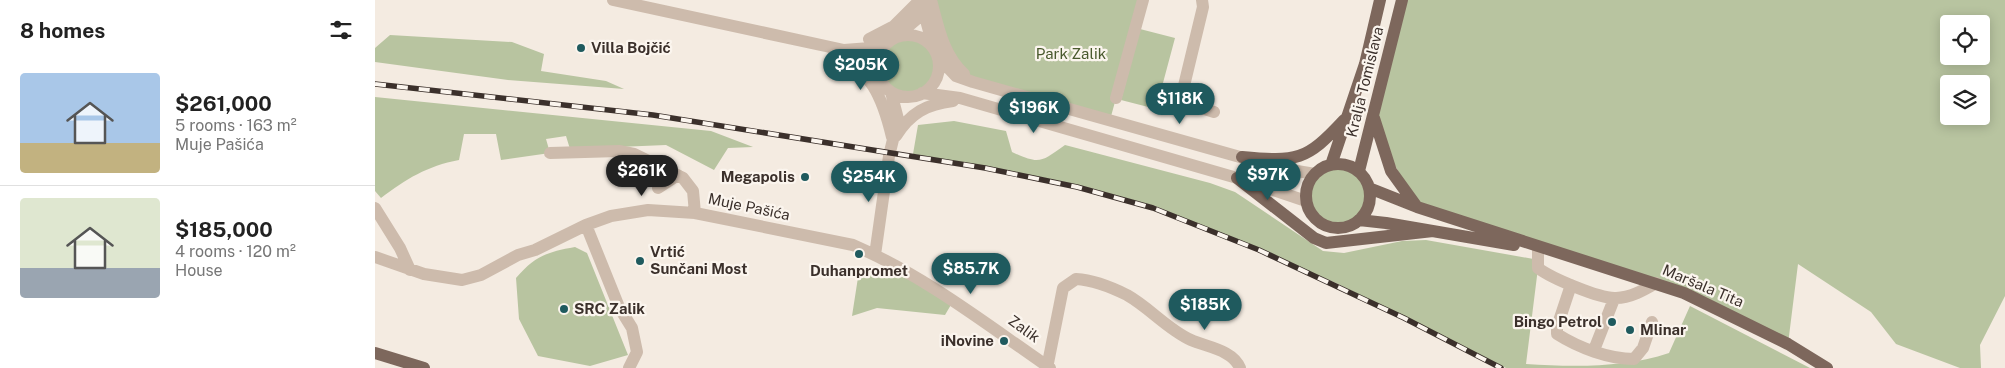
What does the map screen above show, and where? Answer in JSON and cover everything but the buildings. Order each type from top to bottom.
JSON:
[{"type":"main road","name":"Kralja Tomislava","points":[[1331,165],[1365,64],[1380,0]]},
{"type":"main road","name":"Kralja Tomislava","points":[[1359,171],[1402,0]]},
{"type":"main road","points":[[1373,116],[1391,171],[1417,207]]},
{"type":"main road","points":[[1242,157],[1281,160],[1301,157],[1315,149],[1348,117]]},
{"type":"main road","points":[[1341,164],[1359,171],[1369,188],[1369,206],[1359,220],[1341,228],[1332,228],[1315,218],[1307,201],[1310,182],[1315,174],[1331,165],[1341,164]]},
{"type":"main road","points":[[1237,178],[1314,238],[1326,243],[1433,231]]},
{"type":"main road","name":"Maršala Tita","points":[[1369,188],[1417,207],[1684,293],[1788,344],[1827,368]]},
{"type":"main road","name":"Maršala Tita","points":[[1359,220],[1559,253]]},
{"type":"main road","points":[[375,352],[422,368]]},
{"type":"street","points":[[613,0],[824,45],[844,50],[859,58],[891,92],[898,119],[875,255]]},
{"type":"street","points":[[824,45],[861,42],[880,35],[895,26],[920,0]]},
{"type":"street","points":[[898,119],[920,94],[931,87],[936,78],[936,53],[924,13],[927,0]]},
{"type":"street","points":[[931,0],[937,26],[948,53],[955,66],[973,82]]},
{"type":"street","points":[[1116,98],[1143,0]]},
{"type":"street","points":[[1202,0],[1203,7],[1182,94],[1189,104],[1214,112]]},
{"type":"street","points":[[879,78],[877,57],[882,48],[924,13]]},
{"type":"street","points":[[844,50],[871,48],[893,38],[918,36],[956,76],[973,82],[1279,168],[1315,174]]},
{"type":"street","points":[[824,45],[849,59],[866,74],[879,95],[893,140]]},
{"type":"street","points":[[891,92],[908,97],[920,94],[965,100],[1237,178],[1307,201]]},
{"type":"street","points":[[893,140],[911,115],[926,107],[965,100]]},
{"type":"street","points":[[549,153],[619,151],[634,154],[678,175],[693,191],[695,213]]},
{"type":"street","points":[[658,188],[678,175]]},
{"type":"street","points":[[375,208],[400,248],[409,270]]},
{"type":"street","name":"Muje Pašića","points":[[375,257],[409,270],[443,279],[462,280],[481,275],[518,255],[535,250],[586,225],[620,214],[648,210],[695,213],[853,245],[875,255]]},
{"type":"street","points":[[586,225],[619,307],[632,328],[637,352],[629,368]]},
{"type":"street","points":[[1538,249],[1538,268],[1571,285],[1614,299],[1626,297],[1656,283]]},
{"type":"street","name":"Zalik","points":[[875,255],[917,277],[984,320],[1048,367]]},
{"type":"street","points":[[1048,367],[1063,288],[1076,279],[1097,284],[1128,296],[1172,330],[1232,356],[1240,368]]},
{"type":"street","points":[[1571,285],[1557,326],[1557,334],[1619,359],[1634,358],[1643,348],[1652,322]]},
{"type":"street","points":[[1594,350],[1614,299]]},
{"type":"green space","name":"Park Zalik","points":[[931,0],[1143,0],[1110,120],[973,82],[955,66]]},
{"type":"green space","points":[[1402,0],[2005,0],[2005,296],[1980,345],[1981,368],[1960,368],[1896,344],[1871,312],[1798,264],[1788,344],[1684,293],[1417,207],[1378,133],[1380,87]]},
{"type":"green space","points":[[1140,29],[1175,38],[1156,109],[1121,100]]},
{"type":"green space","points":[[390,35],[512,42],[544,54],[541,71],[606,81],[624,89],[508,80],[375,62],[375,48]]},
{"type":"green space","points":[[908,36],[924,41],[929,45],[933,50],[938,66],[933,82],[929,87],[924,91],[908,96],[892,91],[887,87],[883,82],[878,66],[883,50],[887,45],[892,41]]},
{"type":"green space","points":[[375,97],[711,131],[753,147],[728,148],[714,170],[666,145],[570,149],[566,136],[546,139],[550,153],[501,160],[496,134],[464,134],[459,160],[417,174],[381,198],[375,191]]},
{"type":"green space","points":[[954,121],[1006,131],[1012,152],[1029,159],[1040,160],[1065,145],[1210,183],[1235,192],[1323,251],[1344,253],[1402,241],[1426,240],[1539,260],[1526,364],[1580,366],[1616,364],[1669,353],[1690,306],[1810,368],[1506,368],[1336,283],[1155,206],[1078,185],[913,154],[918,125]]},
{"type":"green space","points":[[1332,167],[1344,167],[1354,171],[1363,180],[1367,202],[1359,217],[1344,225],[1332,225],[1322,221],[1313,212],[1309,202],[1309,190],[1313,180],[1322,171]]},
{"type":"green space","name":"SRC Zalik","points":[[575,247],[587,253],[628,355],[590,366],[538,356],[519,319],[516,278],[529,265],[542,256]]},
{"type":"green space","points":[[862,267],[905,274],[952,303],[945,315],[877,308],[852,316],[859,271]]},
{"type":"railway","points":[[375,84],[653,115],[985,168],[1077,187],[1153,208],[1259,250],[1404,318],[1501,368]]},
{"type":"place","name":"Villa Bojčić","points":[[581,48]]},
{"type":"place","name":"Megapolis","points":[[805,177]]},
{"type":"place","name":"Duhanpromet","points":[[859,254]]},
{"type":"place","name":"Vrtić Sunčani Most","points":[[640,261]]},
{"type":"place","name":"SRC Zalik","points":[[564,309]]},
{"type":"place","name":"Bingo Petrol","points":[[1612,322]]},
{"type":"place","name":"Mlinar","points":[[1630,330]]},
{"type":"place","name":"iNovine","points":[[1004,341]]}]
